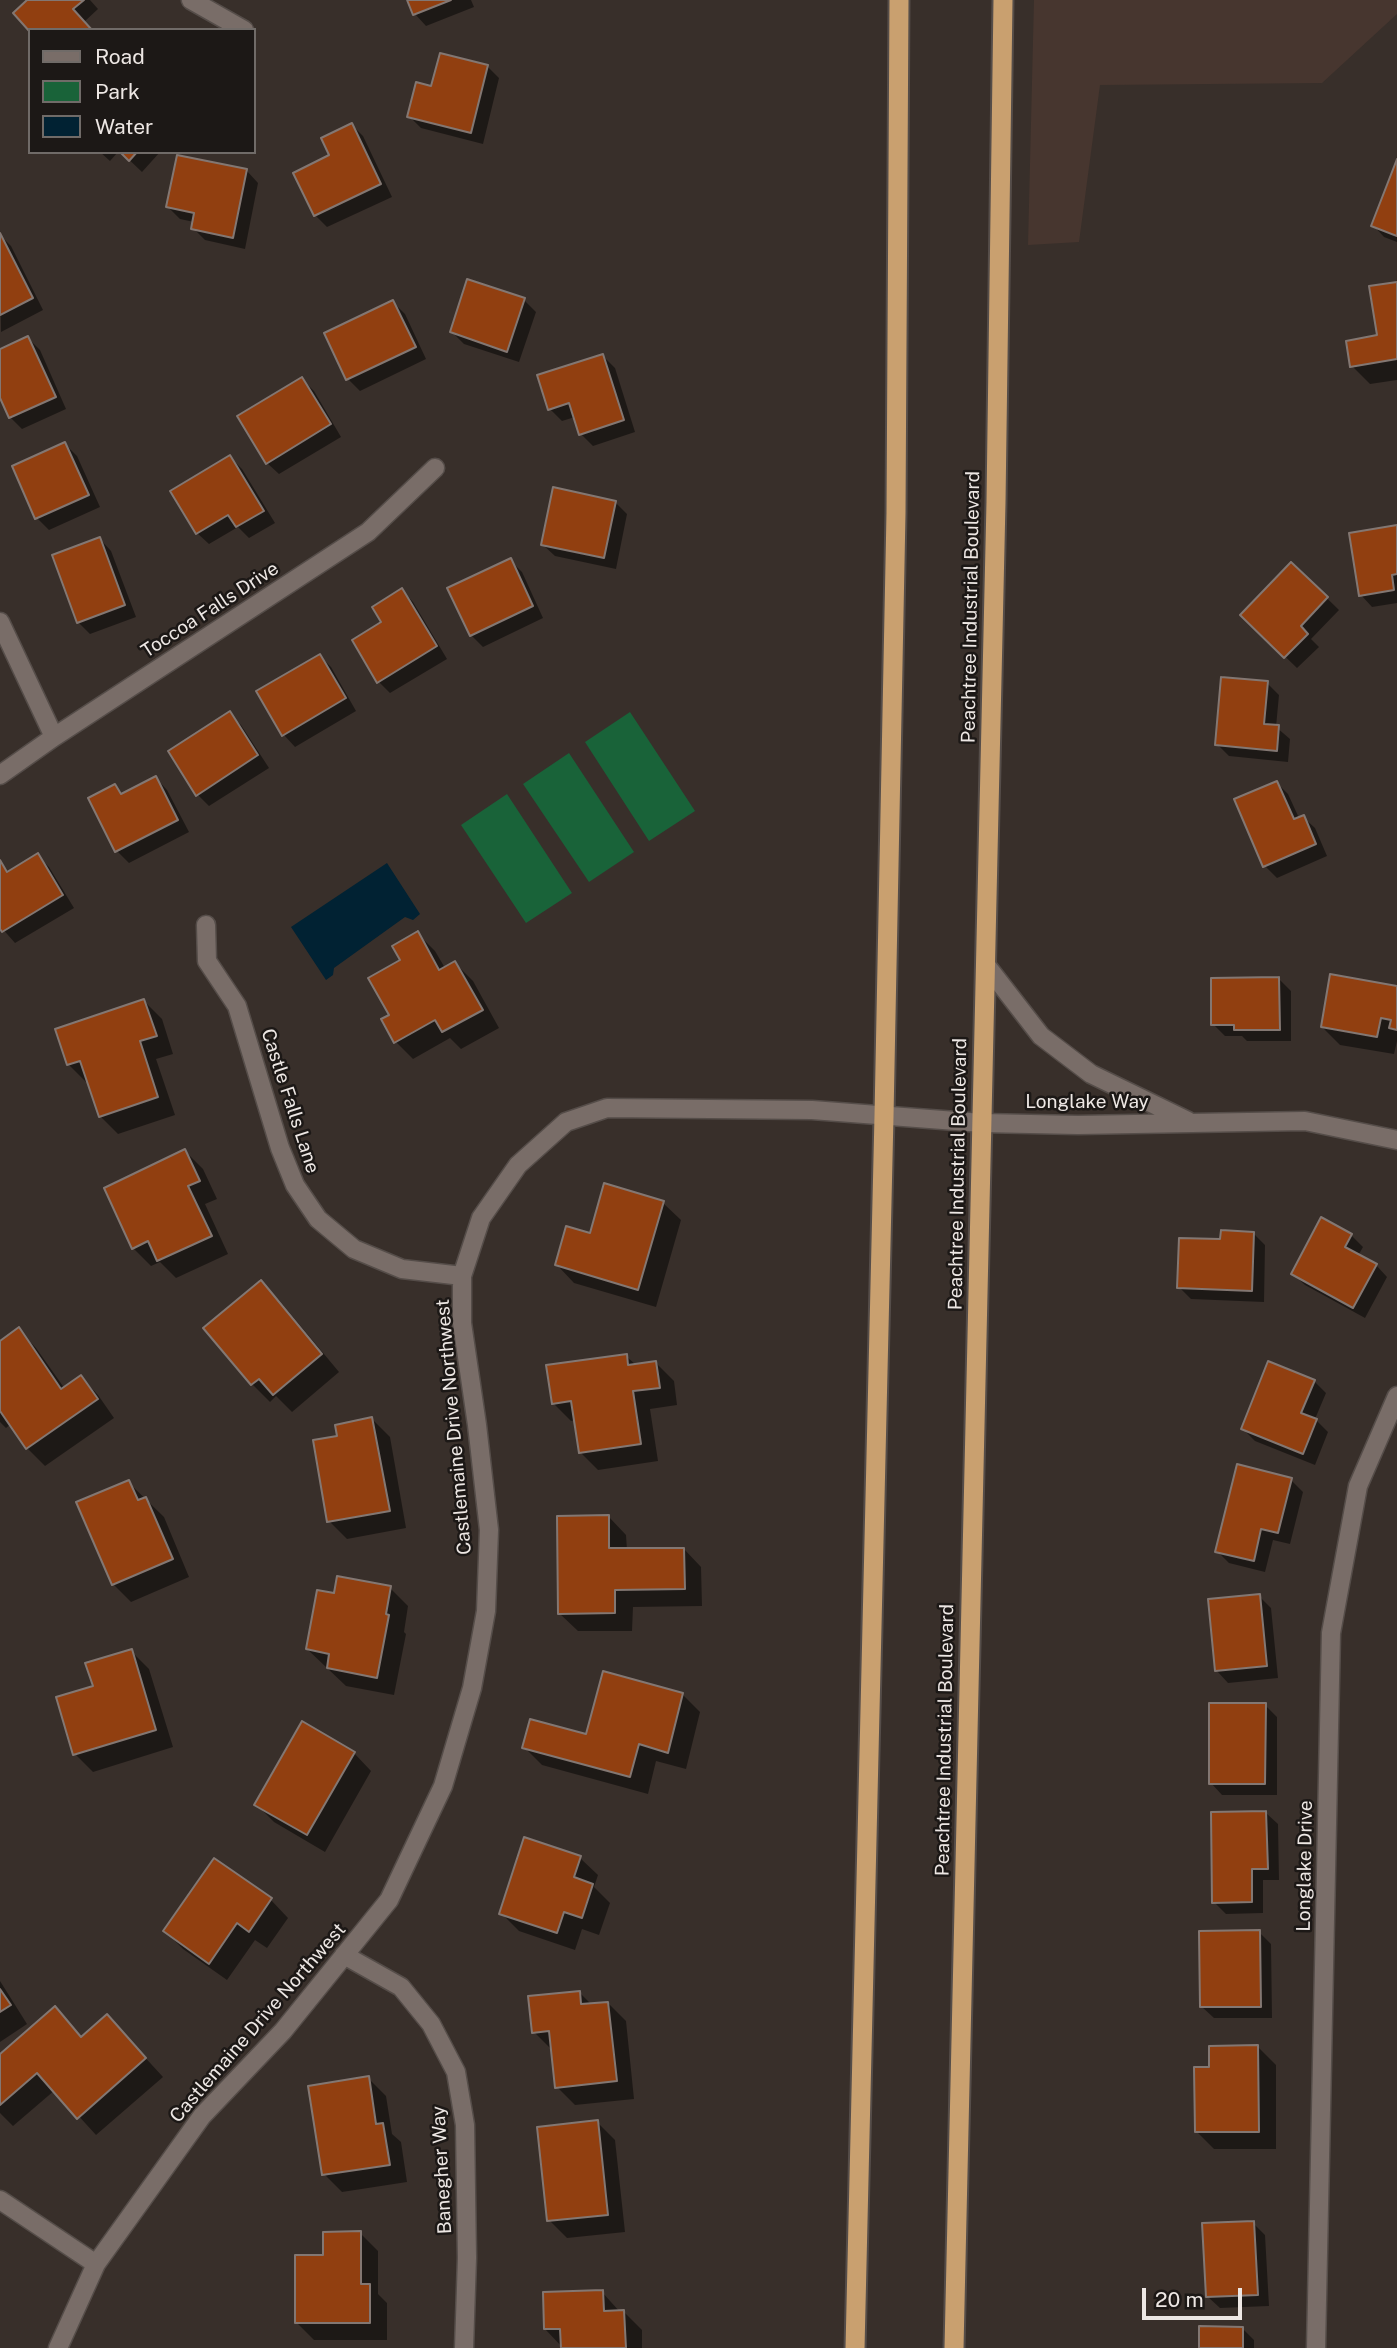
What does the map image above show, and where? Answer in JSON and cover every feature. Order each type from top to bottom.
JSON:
[{"type":"highway","points":[[855,2348],[896,513],[900,0]]},
{"type":"highway","name":"Peachtree Industrial Boulevard","points":[[954,2348],[996,502],[1003,0]]},
{"type":"street","points":[[191,0],[241,28]]},
{"type":"street","name":"Toccoa Falls Drive","points":[[0,775],[368,532],[435,468]]},
{"type":"street","points":[[0,622],[54,737]]},
{"type":"street","name":"Castle Falls Lane","points":[[206,925],[206,961],[237,1006],[280,1148],[295,1185],[318,1219],[354,1249],[402,1269],[461,1276]]},
{"type":"street","name":"Longlake Way","points":[[986,965],[1041,1036],[1061,1052],[1091,1074],[1191,1123]]},
{"type":"street","name":"Castlemaine Drive Northwest","points":[[58,2348],[96,2264],[202,2116],[283,2031],[389,1900],[443,1786],[472,1688],[486,1611],[489,1530],[462,1323],[461,1276],[481,1218],[518,1165],[566,1122],[607,1108],[812,1110],[982,1123]]},
{"type":"street","name":"Longlake Way","points":[[982,1123],[1078,1125],[1305,1121],[1397,1140]]},
{"type":"street","name":"Longlake Drive","points":[[1316,2348],[1331,1633],[1358,1486],[1397,1396]]},
{"type":"street","name":"Banegher Way","points":[[344,1955],[401,1987],[431,2024],[456,2072],[465,2125],[467,2258],[464,2348]]},
{"type":"street","points":[[0,2200],[96,2264]]},
{"type":"shaded area","points":[[1034,0],[1397,0],[1397,14],[1322,83],[1100,85],[1079,242],[1028,245]]},
{"type":"green space","points":[[630,712],[695,811],[649,841],[585,742]]},
{"type":"green space","points":[[569,753],[634,852],[589,882],[523,784]]},
{"type":"green space","points":[[507,794],[572,893],[526,923],[461,825]]},
{"type":"water","points":[[387,863],[420,914],[413,920],[405,917],[334,968],[333,975],[326,980],[291,927]]},
{"type":"building","points":[[27,0],[84,0],[73,9],[90,28],[28,30],[13,13]]},
{"type":"building","points":[[407,0],[451,0],[413,15]]},
{"type":"building","points":[[440,53],[488,65],[471,133],[407,117],[416,82],[431,86]]},
{"type":"building","points":[[352,123],[381,184],[314,216],[293,173],[329,155],[321,138]]},
{"type":"building","points":[[122,154],[135,154],[129,161]]},
{"type":"building","points":[[177,155],[247,169],[233,238],[191,229],[194,213],[166,207]]},
{"type":"building","points":[[1397,159],[1397,236],[1371,226]]},
{"type":"building","points":[[0,233],[33,298],[0,315]]},
{"type":"building","points":[[467,279],[525,298],[507,352],[450,332]]},
{"type":"building","points":[[1397,282],[1397,359],[1350,367],[1346,341],[1377,335],[1369,286]]},
{"type":"building","points":[[393,300],[416,347],[346,380],[324,333]]},
{"type":"building","points":[[28,336],[56,397],[9,418],[0,398],[0,349]]},
{"type":"building","points":[[603,354],[624,420],[579,435],[569,403],[548,410],[537,375]]},
{"type":"building","points":[[302,377],[331,424],[266,464],[237,416]]},
{"type":"building","points":[[65,442],[89,495],[35,519],[12,466]]},
{"type":"building","points":[[230,455],[264,511],[236,527],[228,515],[196,534],[170,491]]},
{"type":"building","points":[[553,487],[616,501],[604,558],[541,545]]},
{"type":"building","points":[[1397,525],[1397,574],[1392,575],[1394,590],[1359,596],[1349,533]]},
{"type":"building","points":[[100,537],[125,605],[77,623],[52,555]]},
{"type":"building","points":[[511,558],[533,606],[470,636],[447,588]]},
{"type":"building","points":[[1291,562],[1328,597],[1301,626],[1308,634],[1284,658],[1240,615]]},
{"type":"building","points":[[402,588],[437,646],[377,683],[352,640],[381,622],[372,607]]},
{"type":"building","points":[[320,654],[346,698],[282,736],[256,691]]},
{"type":"building","points":[[1221,677],[1268,681],[1264,724],[1279,725],[1277,751],[1215,745]]},
{"type":"building","points":[[230,711],[258,755],[196,796],[168,751]]},
{"type":"building","points":[[156,776],[178,820],[115,852],[88,798],[115,784],[121,794]]},
{"type":"building","points":[[1277,781],[1294,819],[1304,815],[1316,844],[1263,867],[1234,799]]},
{"type":"building","points":[[38,853],[63,895],[2,932],[0,860],[7,872]]},
{"type":"building","points":[[418,931],[439,970],[455,961],[483,1010],[442,1032],[435,1020],[394,1043],[381,1019],[389,1015],[368,978],[400,960],[392,946]]},
{"type":"building","points":[[1330,974],[1397,986],[1397,1030],[1389,1028],[1391,1020],[1381,1018],[1377,1037],[1321,1027]]},
{"type":"building","points":[[1279,977],[1280,1030],[1234,1030],[1234,1025],[1211,1025],[1211,978]]},
{"type":"building","points":[[144,999],[157,1036],[140,1041],[158,1097],[99,1117],[80,1061],[67,1065],[55,1029]]},
{"type":"building","points":[[185,1149],[200,1181],[188,1186],[212,1236],[157,1261],[148,1241],[132,1249],[104,1188]]},
{"type":"building","points":[[604,1183],[664,1201],[638,1290],[555,1265],[566,1226],[590,1233]]},
{"type":"building","points":[[1321,1217],[1352,1234],[1345,1247],[1377,1264],[1353,1308],[1291,1274]]},
{"type":"building","points":[[1221,1230],[1254,1232],[1252,1291],[1177,1288],[1179,1238],[1220,1239]]},
{"type":"building","points":[[261,1280],[322,1354],[273,1395],[259,1379],[251,1385],[203,1328]]},
{"type":"building","points":[[19,1327],[61,1389],[81,1375],[98,1399],[26,1449],[0,1411],[0,1341]]},
{"type":"building","points":[[627,1354],[628,1365],[656,1361],[660,1388],[633,1391],[641,1444],[579,1453],[571,1401],[552,1404],[546,1365]]},
{"type":"building","points":[[1268,1361],[1315,1380],[1301,1413],[1317,1419],[1303,1454],[1241,1429]]},
{"type":"building","points":[[372,1417],[390,1511],[327,1522],[313,1440],[337,1436],[335,1425]]},
{"type":"building","points":[[1237,1464],[1292,1478],[1278,1533],[1261,1529],[1254,1561],[1215,1552]]},
{"type":"building","points":[[129,1480],[138,1500],[146,1497],[173,1559],[112,1585],[76,1502]]},
{"type":"building","points":[[609,1515],[609,1548],[684,1548],[685,1589],[615,1590],[615,1613],[558,1614],[557,1516]]},
{"type":"building","points":[[337,1576],[391,1586],[386,1614],[389,1615],[377,1678],[327,1668],[329,1654],[306,1649],[317,1590],[334,1593]]},
{"type":"building","points":[[1260,1594],[1267,1666],[1215,1671],[1208,1599]]},
{"type":"building","points":[[132,1649],[156,1730],[73,1755],[56,1697],[93,1686],[85,1663]]},
{"type":"building","points":[[603,1671],[683,1693],[668,1753],[639,1744],[630,1777],[522,1748],[530,1719],[586,1734]]},
{"type":"building","points":[[1209,1703],[1266,1703],[1265,1784],[1209,1784]]},
{"type":"building","points":[[302,1721],[355,1752],[307,1835],[254,1805]]},
{"type":"building","points":[[1266,1811],[1268,1869],[1252,1869],[1252,1902],[1212,1903],[1211,1812]]},
{"type":"building","points":[[524,1837],[581,1856],[574,1877],[593,1884],[582,1918],[564,1912],[557,1933],[499,1914]]},
{"type":"building","points":[[214,1858],[272,1898],[249,1932],[237,1923],[209,1964],[163,1931]]},
{"type":"building","points":[[1260,1930],[1261,2007],[1200,2007],[1199,1931]]},
{"type":"building","points":[[0,1989],[11,2005],[0,2012]]},
{"type":"building","points":[[580,1991],[581,2004],[608,2002],[617,2081],[555,2088],[549,2031],[532,2033],[528,1996]]},
{"type":"building","points":[[55,2006],[81,2037],[107,2014],[146,2058],[77,2119],[37,2073],[0,2105],[0,2054]]},
{"type":"building","points":[[1258,2045],[1259,2132],[1195,2132],[1194,2067],[1209,2067],[1209,2046]]},
{"type":"building","points":[[369,2076],[376,2124],[383,2123],[390,2165],[322,2175],[308,2086]]},
{"type":"building","points":[[598,2120],[608,2215],[547,2221],[537,2127]]},
{"type":"building","points":[[1254,2221],[1258,2295],[1206,2297],[1202,2223]]},
{"type":"building","points":[[361,2231],[361,2284],[370,2284],[370,2323],[295,2323],[295,2255],[323,2255],[323,2232]]},
{"type":"building","points":[[603,2290],[604,2311],[624,2310],[626,2348],[561,2348],[560,2329],[544,2329],[543,2292]]},
{"type":"building","points":[[1199,2326],[1243,2327],[1243,2348],[1199,2348]]}]
